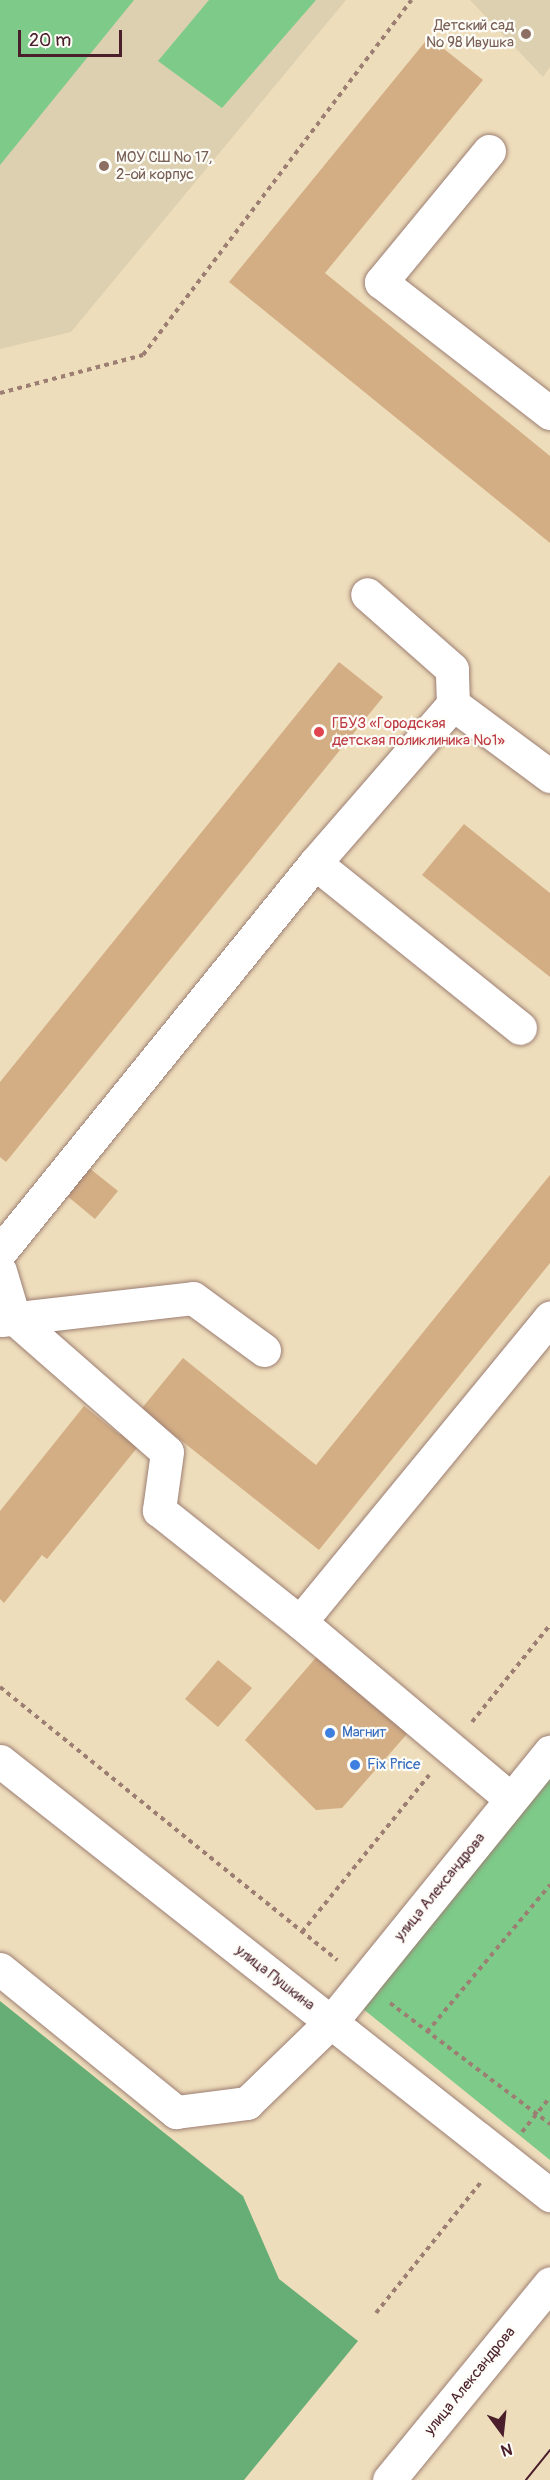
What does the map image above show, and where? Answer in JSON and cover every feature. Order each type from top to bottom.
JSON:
[{"type":"street","points":[[489,151],[381,282],[550,413]]},
{"type":"street","points":[[0,1252],[315,863],[453,704],[453,669],[368,594]]},
{"type":"street","points":[[453,704],[550,776]]},
{"type":"street","points":[[315,863],[520,1028]]},
{"type":"street","points":[[0,1271],[7,1319],[167,1452],[159,1510],[300,1622],[511,1799]]},
{"type":"street","points":[[7,1319],[193,1298],[264,1350]]},
{"type":"street","points":[[300,1622],[550,1318]]},
{"type":"street","name":"улица Александрова","points":[[0,1969],[176,2112],[247,2103],[331,2022],[550,1752]]},
{"type":"street","name":"улица Пушкина","points":[[0,1761],[550,2195]]},
{"type":"street","name":"улица Александрова","points":[[389,2480],[550,2283]]},
{"type":"path","points":[[0,393],[143,355],[411,0]]},
{"type":"path","points":[[302,1932],[550,1625]]},
{"type":"path","points":[[0,1687],[363,1982],[534,2116],[550,2124]]},
{"type":"path","points":[[427,2032],[550,1885]]},
{"type":"path","points":[[534,2116],[550,2097]]},
{"type":"path","points":[[376,2313],[485,2178]]},
{"type":"shaded area","name":"МОУ СШ № 17, 2-ой корпус","points":[[0,0],[346,0],[71,332],[0,349]]},
{"type":"shaded area","name":"Детский сад № 98 Ивушка","points":[[470,0],[550,0],[550,67],[543,77]]},
{"type":"green space","points":[[0,0],[134,0],[0,165]]},
{"type":"green space","points":[[209,0],[316,0],[222,108],[158,61]]},
{"type":"green space","points":[[550,1773],[550,2160],[357,2004]]},
{"type":"green space","points":[[0,2001],[243,2196],[279,2279],[358,2341],[244,2480],[0,2480]]},
{"type":"building","points":[[429,37],[483,80],[325,273],[550,456],[550,543],[229,282]]},
{"type":"building","points":[[339,662],[383,697],[6,1162],[0,1157],[0,1082]]},
{"type":"building","points":[[464,824],[550,893],[550,977],[422,875]]},
{"type":"building","points":[[88,1167],[118,1191],[95,1219],[66,1195]]},
{"type":"building","points":[[550,1175],[550,1263],[319,1550],[158,1422],[47,1559],[42,1555],[4,1603],[0,1599],[0,1511],[84,1406],[120,1435],[183,1358],[316,1465]]},
{"type":"building","name":"Магнит","points":[[325,1647],[414,1726],[342,1808],[316,1810],[245,1740]]},
{"type":"building","points":[[218,1660],[252,1688],[218,1727],[185,1699]]},
{"type":"tram line","points":[[526,2480],[550,2450]]},
{"type":"place","name":"Детский сад № 98 Ивушка","points":[[526,34]]},
{"type":"place","name":"МОУ СШ № 17, 2-ой корпус","points":[[104,166]]},
{"type":"place","name":"ГБУЗ «Городская детская поликлиника №1»","points":[[319,732]]},
{"type":"place","name":"Магнит","points":[[330,1733]]},
{"type":"place","name":"Fix Price","points":[[355,1765]]}]
